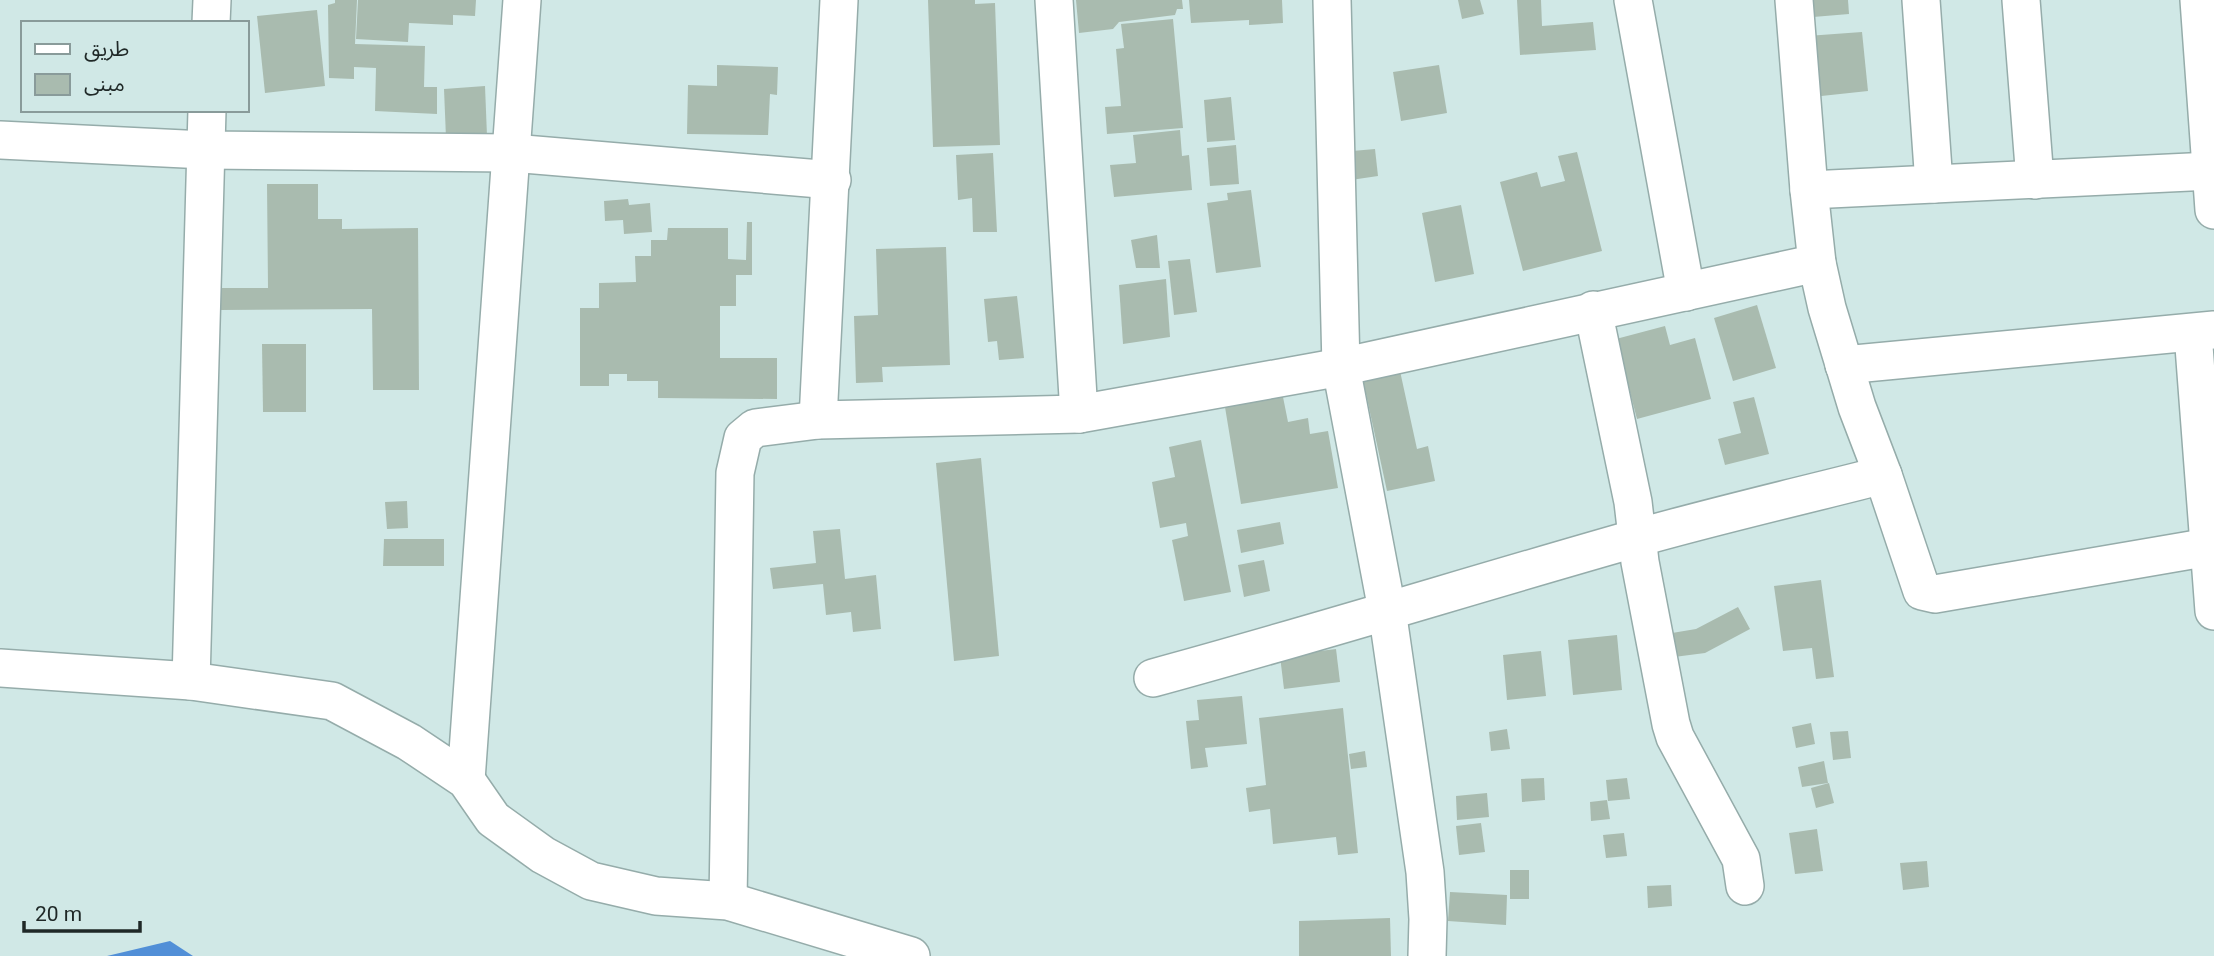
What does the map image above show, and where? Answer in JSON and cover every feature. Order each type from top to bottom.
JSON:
[{"type":"street","points":[[211,21],[212,0]]},
{"type":"street","points":[[466,780],[522,0]]},
{"type":"street","points":[[818,420],[839,0]]},
{"type":"street","points":[[1054,0],[1079,414]]},
{"type":"street","points":[[1332,0],[1341,367],[1387,610],[1425,872],[1427,956]]},
{"type":"street","points":[[1633,0],[1686,292]]},
{"type":"street","points":[[1794,0],[1817,263],[1844,365],[1922,591],[1929,594],[2209,547]]},
{"type":"street","points":[[1920,0],[1934,184]]},
{"type":"street","points":[[2021,0],[2035,180]]},
{"type":"street","points":[[2199,0],[2214,210]]},
{"type":"street","points":[[191,681],[207,112]]},
{"type":"street","points":[[0,141],[205,150],[512,153],[832,180]]},
{"type":"street","points":[[1809,190],[2211,171]]},
{"type":"street","points":[[728,901],[735,473],[743,438],[755,428],[818,420],[1079,414],[1341,367],[1817,263]]},
{"type":"street","points":[[1593,310],[1633,502],[1637,538],[1671,724],[1741,859],[1745,886]]},
{"type":"street","points":[[1844,365],[2203,332],[2209,547],[2214,611]]},
{"type":"street","points":[[1153,678],[1325,631],[1387,610],[1637,538],[1883,475]]},
{"type":"street","points":[[0,668],[191,681],[332,701],[409,742],[466,780],[493,819],[543,855],[591,881],[656,896],[728,901],[911,956]]},
{"type":"water","points":[[170,941],[193,956],[107,956]]},
{"type":"building","points":[[335,0],[357,0],[355,44],[425,46],[424,87],[437,87],[437,114],[375,111],[376,68],[354,67],[354,79],[329,78],[328,5],[335,3]]},
{"type":"building","points":[[358,0],[476,0],[475,16],[453,15],[453,25],[409,23],[408,42],[356,39]]},
{"type":"building","points":[[928,0],[975,0],[975,4],[995,3],[1000,145],[933,147]]},
{"type":"building","points":[[1076,0],[1182,0],[1183,9],[1177,9],[1175,15],[1119,22],[1113,29],[1079,33]]},
{"type":"building","points":[[1189,0],[1282,0],[1283,23],[1249,25],[1249,20],[1191,23]]},
{"type":"building","points":[[1458,0],[1480,0],[1484,14],[1462,19]]},
{"type":"building","points":[[1517,0],[1541,0],[1542,26],[1593,22],[1596,50],[1520,55]]},
{"type":"building","points":[[1799,0],[1848,0],[1849,14],[1801,18]]},
{"type":"building","points":[[317,10],[325,86],[265,93],[257,16]]},
{"type":"building","points":[[1173,19],[1183,128],[1107,134],[1105,107],[1121,106],[1116,49],[1124,48],[1121,24]]},
{"type":"building","points":[[1862,32],[1868,91],[1812,97],[1807,36]]},
{"type":"building","points":[[717,65],[778,67],[777,95],[770,94],[768,135],[687,134],[688,85],[717,86]]},
{"type":"building","points":[[1439,65],[1447,113],[1401,121],[1393,72]]},
{"type":"building","points":[[485,86],[487,136],[446,138],[444,89]]},
{"type":"building","points":[[1231,97],[1235,140],[1207,142],[1204,100]]},
{"type":"building","points":[[1180,130],[1182,156],[1189,155],[1192,190],[1114,197],[1110,165],[1136,163],[1133,135]]},
{"type":"building","points":[[1236,145],[1239,184],[1210,186],[1207,148]]},
{"type":"building","points":[[1375,149],[1378,176],[1344,181],[1341,152]]},
{"type":"building","points":[[1577,152],[1602,251],[1523,271],[1500,182],[1537,172],[1541,187],[1565,181],[1558,156]]},
{"type":"building","points":[[993,153],[997,232],[973,232],[972,198],[958,200],[956,155]]},
{"type":"building","points":[[267,184],[318,184],[318,219],[342,219],[342,229],[418,228],[419,390],[373,390],[372,309],[219,310],[218,288],[268,288]]},
{"type":"building","points":[[1251,190],[1261,267],[1216,273],[1207,203],[1228,200],[1227,193]]},
{"type":"building","points":[[628,199],[629,205],[650,203],[652,232],[624,234],[623,220],[605,221],[604,201]]},
{"type":"building","points":[[1461,205],[1474,274],[1435,282],[1422,213]]},
{"type":"building","points":[[747,222],[752,222],[752,275],[736,275],[736,306],[720,306],[720,358],[777,358],[777,399],[658,398],[658,381],[627,381],[627,374],[609,374],[609,386],[580,386],[580,308],[599,308],[599,283],[636,282],[635,256],[651,256],[651,240],[667,240],[668,228],[728,228],[728,259],[746,260]]},
{"type":"building","points":[[1157,235],[1160,268],[1136,268],[1131,240]]},
{"type":"building","points":[[946,247],[950,365],[882,367],[883,382],[856,383],[854,316],[878,315],[876,249]]},
{"type":"building","points":[[1190,259],[1197,312],[1174,315],[1168,261]]},
{"type":"building","points":[[1166,279],[1170,337],[1123,344],[1119,285]]},
{"type":"building","points":[[1017,296],[1024,358],[999,360],[997,341],[988,342],[984,299]]},
{"type":"building","points":[[1757,305],[1776,368],[1733,381],[1714,318]]},
{"type":"building","points":[[1665,326],[1670,345],[1695,338],[1711,399],[1637,419],[1616,339]]},
{"type":"building","points":[[262,344],[306,344],[306,412],[263,412]]},
{"type":"building","points":[[1400,371],[1417,449],[1428,446],[1435,481],[1387,491],[1363,380]]},
{"type":"building","points":[[1282,392],[1288,422],[1308,418],[1310,434],[1328,431],[1338,488],[1241,504],[1224,401]]},
{"type":"building","points":[[1754,397],[1769,454],[1725,465],[1718,439],[1741,433],[1733,402]]},
{"type":"building","points":[[1201,440],[1231,592],[1184,601],[1172,540],[1188,536],[1186,523],[1160,528],[1152,482],[1175,477],[1169,447]]},
{"type":"building","points":[[981,458],[999,656],[954,661],[936,463]]},
{"type":"building","points":[[407,501],[408,528],[387,529],[385,502]]},
{"type":"building","points":[[1280,522],[1284,544],[1241,553],[1237,530]]},
{"type":"building","points":[[840,529],[845,579],[876,575],[881,629],[853,632],[851,612],[826,615],[823,584],[773,589],[770,568],[816,563],[813,531]]},
{"type":"building","points":[[384,539],[444,539],[444,566],[383,566]]},
{"type":"building","points":[[1264,560],[1270,591],[1244,597],[1238,565]]},
{"type":"building","points":[[1821,580],[1834,677],[1816,679],[1812,648],[1783,651],[1774,586]]},
{"type":"building","points":[[1738,607],[1750,629],[1705,653],[1674,657],[1672,633],[1696,629]]},
{"type":"building","points":[[1617,635],[1622,690],[1573,695],[1568,640]]},
{"type":"building","points":[[1336,649],[1340,682],[1284,689],[1280,656]]},
{"type":"building","points":[[1541,651],[1546,696],[1507,700],[1503,655]]},
{"type":"building","points":[[1242,696],[1247,744],[1205,748],[1208,767],[1191,769],[1186,721],[1199,720],[1197,700]]},
{"type":"building","points":[[1343,708],[1358,853],[1338,855],[1336,837],[1273,844],[1270,809],[1249,812],[1246,788],[1266,785],[1259,718]]},
{"type":"building","points":[[1811,723],[1815,744],[1796,748],[1792,727]]},
{"type":"building","points":[[1507,729],[1510,749],[1491,751],[1489,732]]},
{"type":"building","points":[[1848,731],[1851,758],[1833,760],[1830,732]]},
{"type":"building","points":[[1365,751],[1367,767],[1351,769],[1349,754]]},
{"type":"building","points":[[1824,761],[1828,783],[1802,787],[1798,767]]},
{"type":"building","points":[[1544,778],[1545,800],[1522,802],[1521,779]]},
{"type":"building","points":[[1627,778],[1630,799],[1608,801],[1606,780]]},
{"type":"building","points":[[1829,783],[1834,803],[1816,808],[1811,788]]},
{"type":"building","points":[[1487,793],[1489,817],[1457,820],[1456,796]]},
{"type":"building","points":[[1607,800],[1610,819],[1591,821],[1590,802]]},
{"type":"building","points":[[1481,823],[1485,852],[1459,855],[1456,826]]},
{"type":"building","points":[[1817,829],[1823,871],[1795,874],[1789,833]]},
{"type":"building","points":[[1624,833],[1627,856],[1606,858],[1603,835]]},
{"type":"building","points":[[1927,861],[1929,887],[1903,890],[1900,863]]},
{"type":"building","points":[[1510,870],[1529,870],[1529,899],[1510,899]]},
{"type":"building","points":[[1671,885],[1672,906],[1648,908],[1647,886]]},
{"type":"building","points":[[1450,892],[1507,895],[1506,925],[1448,921]]},
{"type":"building","points":[[1390,918],[1391,956],[1299,956],[1299,921]]}]
